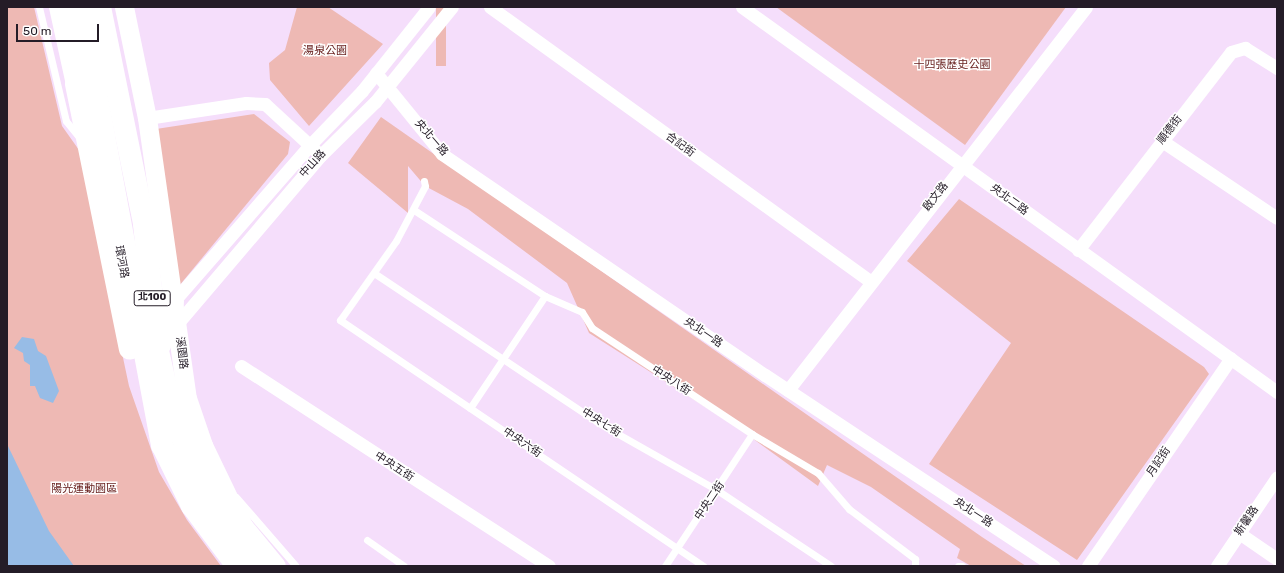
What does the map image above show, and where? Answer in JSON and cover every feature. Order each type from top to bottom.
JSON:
[{"type":"highway","name":"環河路","points":[[60,7],[76,84],[97,147],[135,334],[159,335]]},
{"type":"highway","points":[[80,7],[93,53],[159,335]]},
{"type":"highway","points":[[88,7],[93,53],[130,226],[149,275]]},
{"type":"highway","name":"環河路","points":[[100,7],[144,224],[149,275],[172,413],[204,490],[260,566]]},
{"type":"highway","points":[[76,84],[86,145],[128,343],[162,445]]},
{"type":"highway","points":[[159,335],[173,302]]},
{"type":"highway","name":"環河路","points":[[159,335],[149,382],[162,445],[192,506],[237,566]]},
{"type":"street","points":[[124,7],[147,118],[173,302]]},
{"type":"street","name":"中山路","points":[[173,302],[310,145],[376,73],[429,7]]},
{"type":"street","name":"中山路","points":[[159,335],[321,155],[389,85],[452,7]]},
{"type":"street","name":"合記街","points":[[490,7],[870,281]]},
{"type":"street","name":"央北二路","points":[[742,7],[1277,392]]},
{"type":"street","name":"啟文路","points":[[788,390],[870,281],[1086,7]]},
{"type":"street","name":"順德街","points":[[1078,250],[1231,52],[1245,48],[1277,68]]},
{"type":"street","name":"央北一路","points":[[376,73],[389,85],[442,154],[788,390],[1054,566]]},
{"type":"street","points":[[147,118],[246,103],[264,104],[321,155]]},
{"type":"street","points":[[1162,141],[1277,218]]},
{"type":"street","name":"溪園路","points":[[159,335],[187,398],[203,445],[218,476],[244,527],[276,566]]},
{"type":"street","name":"月記街","points":[[1088,566],[1231,358]]},
{"type":"street","name":"中央五街","points":[[241,366],[549,566]]},
{"type":"street","name":"斯馨路","points":[[1217,566],[1277,477]]},
{"type":"street","points":[[1239,533],[1277,559]]},
{"type":"lane","points":[[39,7],[66,121],[86,145]]},
{"type":"lane","points":[[374,273],[414,210],[425,186],[424,181]]},
{"type":"lane","name":"中央八街","points":[[414,210],[545,296],[582,312],[592,328],[752,434],[818,472],[850,509],[915,559],[915,566]]},
{"type":"lane","name":"中央六街","points":[[374,273],[340,320],[704,566]]},
{"type":"lane","name":"中央七街","points":[[374,273],[502,356],[597,422],[717,490],[831,566]]},
{"type":"lane","points":[[470,408],[502,356],[545,296]]},
{"type":"lane","name":"中央二街","points":[[665,566],[717,490],[752,434]]},
{"type":"lane","points":[[218,476],[296,566]]},
{"type":"lane","points":[[366,540],[404,566]]},
{"type":"green space","name":"陽光運動園區","points":[[7,7],[34,7],[62,126],[79,150],[129,386],[159,472],[187,520],[221,566],[7,566]]},
{"type":"green space","name":"湯泉公園","points":[[297,7],[328,7],[383,44],[309,126],[270,80],[269,63],[285,50]]},
{"type":"green space","points":[[436,7],[446,7],[446,66],[436,66]]},
{"type":"green space","name":"十四張歷史公園","points":[[776,7],[1066,7],[965,145]]},
{"type":"green space","points":[[254,114],[290,142],[288,154],[179,286],[156,129]]},
{"type":"green space","points":[[381,117],[982,537],[1026,566],[971,566],[957,558],[960,549],[871,487],[827,465],[818,486],[737,427],[589,333],[567,283],[468,209],[425,186],[408,166],[408,213],[348,163]]},
{"type":"green space","points":[[959,199],[1204,367],[1209,374],[1077,560],[929,464],[1011,343],[907,261]]},
{"type":"water","points":[[22,337],[34,339],[38,351],[46,356],[59,391],[53,403],[40,398],[35,386],[30,386],[30,365],[24,361],[23,353],[14,348]]},
{"type":"water","points":[[7,444],[49,531],[74,566],[7,566]]}]
